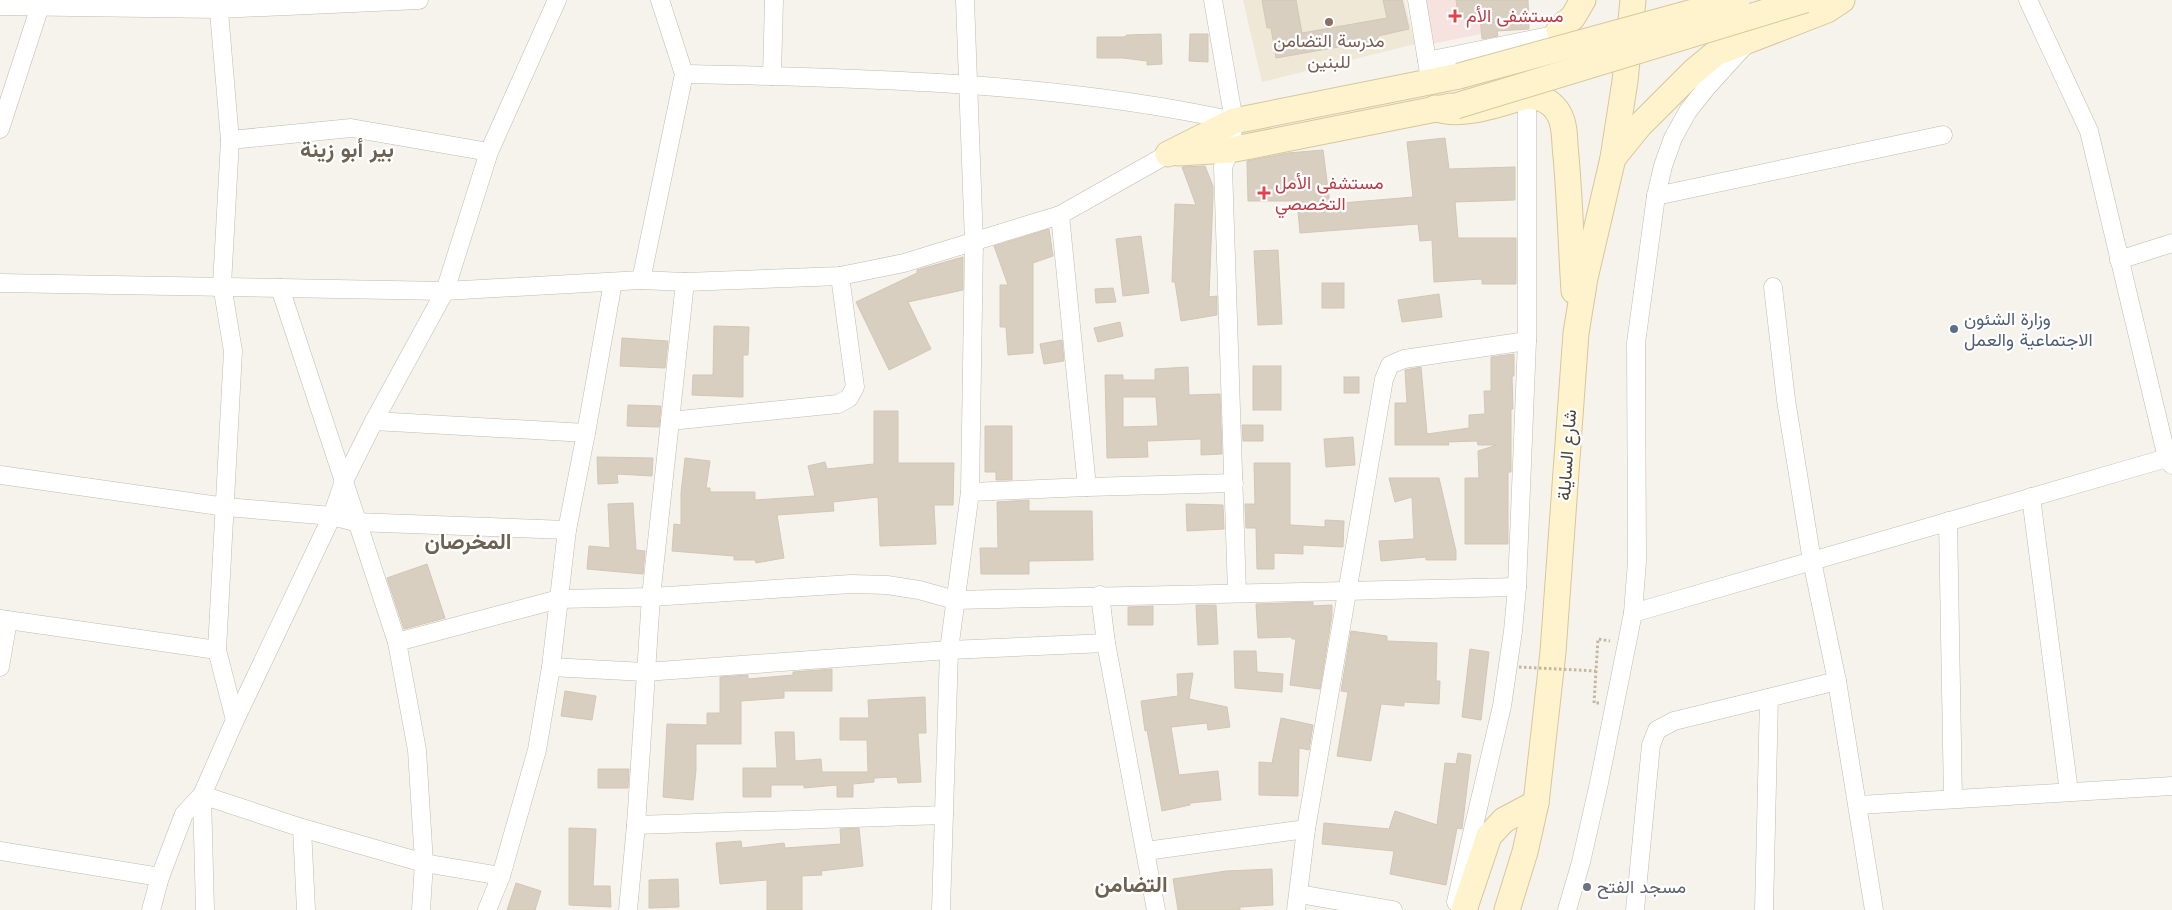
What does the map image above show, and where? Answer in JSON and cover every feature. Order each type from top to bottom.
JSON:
[{"type":"main road","points":[[1558,30],[1573,17],[1583,0]]},
{"type":"main road","name":"شارع السايلة","points":[[1507,910],[1526,852],[1536,803],[1553,652],[1576,333],[1585,278],[1613,158],[1625,81],[1633,0]]},
{"type":"main road","points":[[1168,154],[1234,121],[1429,72],[1459,76],[1737,0]]},
{"type":"main road","points":[[1168,154],[1230,150],[1445,107],[1804,0]]},
{"type":"main road","points":[[1613,158],[1639,126],[1706,60],[1722,50],[1827,10],[1842,0]]},
{"type":"main road","points":[[1445,107],[1443,112],[1459,112],[1527,96],[1537,97],[1550,103],[1560,115],[1563,124],[1568,182],[1576,333]]},
{"type":"main road","points":[[1464,910],[1489,836],[1504,820],[1536,803]]},
{"type":"street","points":[[0,6],[41,3],[218,4],[411,0]]},
{"type":"street","points":[[641,280],[684,74],[660,0]]},
{"type":"street","points":[[772,76],[774,0]]},
{"type":"street","points":[[941,910],[949,650],[970,492],[974,242],[965,0]]},
{"type":"street","points":[[1213,0],[1234,121],[1230,150],[1223,166],[1237,593]]},
{"type":"street","points":[[1417,0],[1429,72],[1445,107]]},
{"type":"street","points":[[1429,72],[1549,36],[1558,30],[1568,0]]},
{"type":"street","points":[[1633,613],[2031,497],[2170,461],[2119,260],[2089,131],[2028,0]]},
{"type":"street","points":[[151,910],[160,877],[184,814],[202,795],[235,720],[332,516],[344,481],[374,421],[446,291],[489,152],[555,1]]},
{"type":"street","points":[[0,129],[41,3]]},
{"type":"street","points":[[218,4],[230,140],[222,285],[233,351],[217,650],[235,720]]},
{"type":"street","points":[[1567,910],[1581,862],[1599,783],[1633,613],[1637,560],[1636,343],[1656,196],[1663,166],[1688,111],[1750,39]]},
{"type":"street","points":[[684,74],[772,76],[967,86],[1108,99],[1175,108],[1234,121]]},
{"type":"street","points":[[1454,910],[1502,706],[1513,631],[1517,587],[1527,341],[1527,96]]},
{"type":"street","points":[[230,140],[351,128],[489,152]]},
{"type":"street","points":[[1656,196],[1942,135]]},
{"type":"street","points":[[0,283],[222,285],[446,291],[641,280],[685,282],[840,276],[904,263],[1060,215],[1168,154]]},
{"type":"street","points":[[1060,215],[1087,487]]},
{"type":"street","points":[[2119,260],[2172,243]]},
{"type":"street","points":[[670,421],[838,404],[849,398],[854,387],[840,276]]},
{"type":"street","points":[[487,910],[501,876],[537,750],[551,667],[566,530],[586,433],[613,282]]},
{"type":"street","points":[[628,910],[636,825],[650,597],[685,282]]},
{"type":"street","points":[[1773,287],[1786,400],[1812,561],[1837,681],[1859,805],[1874,910]]},
{"type":"street","points":[[280,288],[344,481],[355,522],[397,642],[417,750],[424,863],[421,910]]},
{"type":"street","points":[[1393,910],[1298,902],[1306,828],[1384,379],[1390,365],[1404,359],[1527,341]]},
{"type":"street","points":[[374,421],[586,433]]},
{"type":"street","points":[[0,475],[226,507],[332,516],[355,522],[566,530]]},
{"type":"street","points":[[970,492],[1234,483]]},
{"type":"street","points":[[2031,497],[2069,792]]},
{"type":"street","points":[[1948,522],[1953,800]]},
{"type":"street","points":[[397,642],[559,599],[650,597],[850,584],[887,585],[919,590],[955,600],[1100,595],[1517,587]]},
{"type":"street","points":[[1100,595],[1106,643],[1156,910]]},
{"type":"street","points":[[0,667],[4,620],[217,650]]},
{"type":"street","points":[[551,667],[645,672],[949,650],[1106,643]]},
{"type":"street","points":[[1635,910],[1651,746],[1657,730],[1674,721],[1837,681]]},
{"type":"street","points":[[1764,910],[1769,698]]},
{"type":"street","points":[[1859,805],[2172,786]]},
{"type":"street","points":[[202,795],[302,828],[424,863],[501,876]]},
{"type":"street","points":[[202,795],[206,910]]},
{"type":"street","points":[[636,825],[944,815]]},
{"type":"street","points":[[302,828],[306,910]]},
{"type":"street","points":[[1146,851],[1306,828]]},
{"type":"street","points":[[0,851],[160,877]]},
{"type":"path","points":[[1594,703],[1598,639]]},
{"type":"path","points":[[1520,667],[1596,671]]},
{"type":"shaded area","name":"مدرسة التضامن للبنين","points":[[1243,0],[1404,0],[1415,44],[1262,82]]},
{"type":"shaded area","name":"مستشفى الأم","points":[[1424,0],[1480,0],[1486,33],[1431,44]]},
{"type":"building","points":[[1262,0],[1296,0],[1302,33],[1387,18],[1383,0],[1402,0],[1409,29],[1378,36],[1378,40],[1276,58],[1271,28],[1267,28]]},
{"type":"building","points":[[1456,0],[1528,0],[1529,29],[1497,31],[1498,36],[1482,39],[1480,17],[1459,19]]},
{"type":"building","points":[[1161,34],[1162,64],[1147,65],[1147,61],[1123,58],[1097,58],[1097,37]]},
{"type":"building","points":[[1190,34],[1208,34],[1208,62],[1189,61]]},
{"type":"building","points":[[1445,138],[1449,169],[1515,167],[1515,200],[1455,202],[1458,238],[1516,238],[1516,284],[1482,284],[1482,279],[1434,282],[1432,240],[1420,241],[1418,224],[1300,233],[1297,201],[1248,201],[1247,161],[1288,153],[1323,150],[1330,204],[1413,197],[1407,142]]},
{"type":"building","points":[[1205,166],[1213,186],[1209,297],[1217,296],[1217,315],[1181,321],[1175,282],[1172,282],[1175,204],[1196,205],[1182,167]]},
{"type":"building","points":[[1049,229],[1053,256],[1033,263],[1033,353],[1008,355],[1006,327],[1000,327],[1000,285],[1008,285],[994,246]]},
{"type":"building","points":[[1141,236],[1149,293],[1123,296],[1116,239]]},
{"type":"building","points":[[1278,250],[1282,324],[1258,325],[1254,251]]},
{"type":"building","points":[[963,257],[963,290],[908,302],[931,349],[889,370],[856,302],[917,273],[917,270]]},
{"type":"building","points":[[1322,283],[1344,283],[1344,308],[1322,308]]},
{"type":"building","points":[[1113,288],[1116,302],[1096,303],[1095,289]]},
{"type":"building","points":[[1439,294],[1442,317],[1402,322],[1398,300]]},
{"type":"building","points":[[1120,322],[1123,336],[1098,342],[1094,328]]},
{"type":"building","points":[[714,326],[749,327],[748,355],[743,355],[743,397],[692,395],[693,375],[713,375]]},
{"type":"building","points":[[622,338],[668,341],[665,368],[620,366]]},
{"type":"building","points":[[1062,340],[1064,361],[1044,364],[1040,344]]},
{"type":"building","points":[[1514,354],[1514,376],[1512,376],[1513,409],[1511,409],[1511,472],[1508,472],[1508,544],[1465,544],[1465,478],[1479,478],[1478,451],[1497,445],[1478,445],[1477,441],[1448,442],[1449,445],[1395,445],[1395,403],[1407,403],[1405,370],[1421,367],[1427,434],[1469,428],[1469,415],[1485,414],[1484,391],[1491,391],[1491,357]]},
{"type":"building","points":[[1253,366],[1281,366],[1281,410],[1253,410]]},
{"type":"building","points":[[1188,367],[1189,395],[1220,394],[1222,454],[1201,455],[1201,439],[1147,441],[1148,457],[1107,458],[1105,375],[1123,375],[1123,380],[1155,380],[1155,369]],"holes":[[[1123,397],[1156,397],[1158,426],[1123,427]]]},
{"type":"building","points":[[1344,377],[1359,377],[1359,393],[1344,393]]},
{"type":"building","points":[[628,405],[661,406],[659,427],[627,426]]},
{"type":"building","points":[[874,411],[898,411],[898,463],[954,463],[953,505],[934,505],[936,544],[880,546],[878,497],[833,502],[834,511],[777,515],[784,558],[756,563],[755,560],[734,560],[734,556],[672,551],[674,524],[681,525],[681,493],[685,458],[710,461],[706,488],[710,488],[710,492],[755,492],[755,500],[815,496],[808,466],[825,462],[827,469],[874,464]]},
{"type":"building","points":[[1242,425],[1263,425],[1263,441],[1243,441]]},
{"type":"building","points":[[985,426],[1012,426],[1012,480],[996,480],[996,472],[985,472]]},
{"type":"building","points":[[1353,437],[1355,465],[1326,467],[1324,439]]},
{"type":"building","points":[[597,457],[653,458],[652,476],[617,474],[618,483],[598,484]]},
{"type":"building","points":[[1254,463],[1290,463],[1290,525],[1325,527],[1325,520],[1344,521],[1343,547],[1303,545],[1303,554],[1274,553],[1274,569],[1257,569],[1256,528],[1246,528],[1245,504],[1255,504]]},
{"type":"building","points":[[1389,478],[1439,478],[1456,551],[1456,560],[1426,560],[1426,557],[1381,561],[1379,541],[1414,539],[1412,497],[1395,502]]},
{"type":"building","points":[[1029,500],[1029,511],[1092,511],[1093,560],[1029,561],[1029,574],[981,574],[980,548],[998,548],[997,502]]},
{"type":"building","points":[[633,503],[636,550],[645,551],[643,574],[587,569],[589,546],[610,548],[608,504]]},
{"type":"building","points":[[1186,504],[1223,505],[1224,529],[1187,531]]},
{"type":"building","points":[[427,564],[445,618],[404,629],[387,578]]},
{"type":"building","points":[[1313,602],[1313,606],[1332,605],[1320,689],[1290,685],[1296,639],[1292,639],[1292,637],[1258,638],[1256,604]]},
{"type":"building","points":[[1196,605],[1216,605],[1218,644],[1198,645]]},
{"type":"building","points":[[1153,606],[1153,625],[1128,625],[1128,607]]},
{"type":"building","points":[[1351,631],[1387,636],[1387,641],[1437,643],[1436,681],[1440,681],[1439,704],[1404,702],[1404,706],[1381,704],[1371,761],[1337,756],[1348,692],[1341,691]]},
{"type":"building","points":[[1470,649],[1489,652],[1481,720],[1462,717]]},
{"type":"building","points":[[1234,651],[1256,651],[1257,672],[1283,674],[1282,692],[1235,688]]},
{"type":"building","points":[[832,669],[832,691],[784,691],[784,698],[741,701],[741,744],[696,744],[693,800],[663,797],[667,724],[707,725],[707,713],[720,713],[720,677],[748,675],[748,679],[793,675],[793,672]]},
{"type":"building","points":[[1193,673],[1189,699],[1227,707],[1230,727],[1208,730],[1207,723],[1171,727],[1179,775],[1218,771],[1221,800],[1190,803],[1190,805],[1162,811],[1147,730],[1145,731],[1141,701],[1178,696],[1177,674]]},
{"type":"building","points":[[565,691],[596,696],[592,720],[561,716]]},
{"type":"building","points":[[925,697],[926,733],[918,733],[921,782],[898,783],[897,777],[874,778],[874,782],[853,784],[853,797],[837,797],[837,785],[804,788],[804,785],[771,785],[771,797],[743,797],[743,768],[777,768],[775,732],[794,732],[795,761],[821,759],[822,772],[868,772],[867,740],[840,740],[840,718],[869,718],[868,700]]},
{"type":"building","points":[[1281,718],[1313,725],[1309,750],[1299,748],[1298,796],[1259,795],[1259,762],[1272,763]]},
{"type":"building","points":[[1458,753],[1471,755],[1462,829],[1457,828],[1446,885],[1390,874],[1394,851],[1322,844],[1324,823],[1389,829],[1395,811],[1437,825],[1445,763],[1456,764]]},
{"type":"building","points":[[598,769],[629,769],[628,788],[598,788]]},
{"type":"building","points":[[569,828],[596,829],[593,886],[610,886],[611,907],[569,905]]},
{"type":"building","points":[[859,828],[863,866],[821,871],[822,875],[802,876],[802,910],[767,910],[767,880],[720,884],[716,843],[741,841],[742,848],[784,843],[785,848],[841,844],[840,829]]},
{"type":"building","points":[[1272,869],[1273,905],[1240,907],[1240,910],[1178,910],[1173,879],[1226,871]]},
{"type":"building","points":[[678,879],[679,907],[649,908],[649,880]]},
{"type":"building","points":[[516,883],[541,891],[535,910],[507,910]]},
{"type":"place","name":"مستشفى الأم","points":[[1455,16]]},
{"type":"place","name":"مدرسة التضامن للبنين","points":[[1329,22]]},
{"type":"place","name":"مستشفى الأمل التخصصي","points":[[1264,193]]},
{"type":"place","name":"وزارة الشئون الاجتماعية والعمل","points":[[1954,329]]},
{"type":"place","name":"مسجد الفتح","points":[[1587,887]]},
{"type":"district","name":"بير أبو زينة","points":[[347,149]]},
{"type":"district","name":"المخرصان","points":[[468,541]]},
{"type":"district","name":"التضامن","points":[[1131,884]]}]
